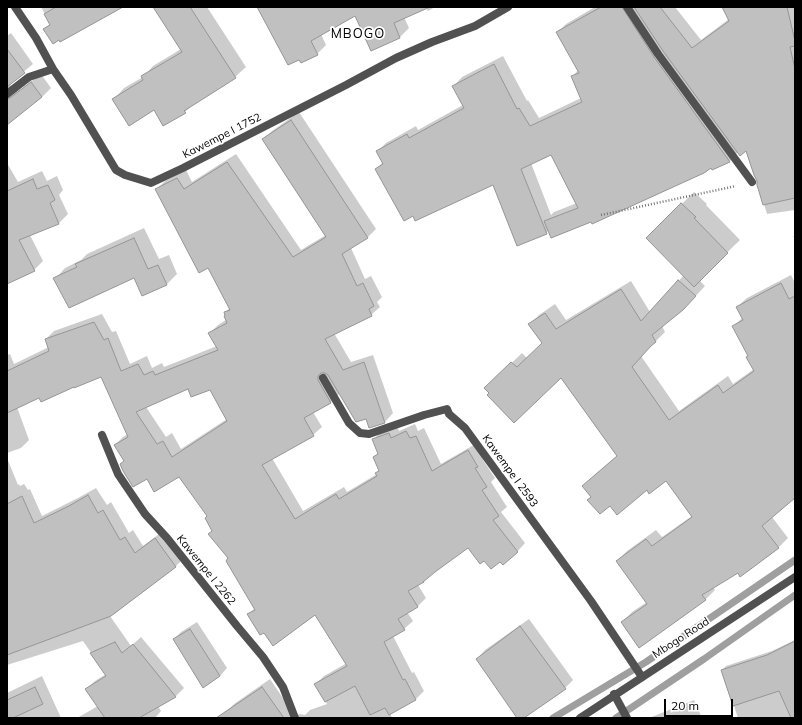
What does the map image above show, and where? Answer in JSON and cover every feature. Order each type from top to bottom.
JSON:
[{"type":"street","name":"Kawempe I 1752","points":[[15,7],[36,38],[53,69],[71,95],[116,170],[125,175],[151,183],[164,178],[396,58],[432,42],[475,26],[508,7]]},
{"type":"street","points":[[627,7],[658,54],[752,182]]},
{"type":"street","points":[[7,94],[29,77],[53,69]]},
{"type":"street","name":"Kawempe I 2593","points":[[324,378],[349,424],[360,433],[369,434],[424,415],[447,410],[449,414],[465,428],[591,601],[642,677]]},
{"type":"street","name":"Kawempe I 2262","points":[[102,434],[118,474],[145,514],[167,538],[263,657],[283,687],[295,718]]},
{"type":"street","name":"Mbogo Road","points":[[580,718],[592,711],[614,694],[795,577]]},
{"type":"street","points":[[614,694],[627,718]]},
{"type":"path","points":[[601,215],[752,182]]},
{"type":"building","points":[[56,7],[123,7],[60,42],[59,40],[53,44],[43,29],[50,25],[44,14]]},
{"type":"building","points":[[153,7],[190,7],[236,78],[184,111],[186,113],[163,126],[154,110],[129,126],[112,99],[143,80],[141,76],[182,52]]},
{"type":"building","points":[[257,7],[430,7],[394,23],[400,38],[371,51],[355,16],[311,41],[318,55],[301,63],[299,60],[288,65]]},
{"type":"building","points":[[601,7],[622,7],[654,57],[730,162],[712,170],[711,168],[704,173],[592,224],[591,222],[551,238],[544,221],[578,208],[551,155],[521,169],[547,234],[517,246],[493,185],[415,221],[413,216],[404,221],[375,169],[383,164],[376,151],[407,134],[409,138],[464,108],[452,86],[494,64],[517,109],[519,108],[530,126],[582,102],[571,76],[579,73],[556,32]]},
{"type":"building","points":[[634,7],[660,7],[692,48],[729,21],[722,7],[787,7],[795,41],[795,46],[790,47],[795,69],[795,198],[763,205],[757,181],[746,151],[740,156],[663,51]]},
{"type":"building","points":[[7,49],[25,73],[7,87]]},
{"type":"building","points":[[31,82],[42,97],[7,125],[7,99]]},
{"type":"building","points":[[291,120],[368,238],[342,254],[357,286],[363,283],[374,306],[369,309],[372,316],[325,339],[343,370],[364,362],[385,423],[369,428],[366,419],[356,422],[328,375],[321,373],[318,376],[318,380],[331,403],[304,418],[314,436],[262,465],[295,519],[336,494],[339,499],[377,476],[375,473],[379,471],[373,457],[378,454],[372,439],[389,433],[391,438],[406,431],[410,438],[416,436],[432,471],[468,450],[478,467],[475,468],[487,487],[482,490],[499,516],[493,520],[518,552],[503,565],[500,562],[491,569],[484,561],[480,564],[468,548],[424,582],[408,591],[418,607],[398,619],[405,630],[384,642],[403,680],[405,679],[416,700],[389,715],[385,708],[370,715],[355,686],[325,702],[314,684],[347,666],[315,615],[273,646],[264,633],[260,635],[247,614],[255,610],[226,561],[228,558],[208,534],[212,531],[205,518],[207,516],[179,477],[154,492],[147,479],[133,487],[120,464],[124,461],[114,445],[128,437],[101,377],[41,402],[39,398],[7,413],[7,371],[49,351],[45,339],[94,322],[104,340],[108,338],[121,371],[138,364],[144,375],[153,371],[155,375],[218,350],[208,333],[227,323],[224,312],[230,310],[208,268],[199,273],[155,189],[177,178],[184,189],[227,162],[293,257],[326,237],[262,139]],"holes":[[[188,389],[191,397],[210,390],[227,421],[172,457],[163,441],[157,444],[136,412]]]},
{"type":"building","points":[[33,179],[37,189],[48,185],[55,200],[50,203],[59,224],[19,240],[35,271],[7,284],[7,191]]},
{"type":"building","points":[[681,203],[696,217],[694,218],[728,253],[694,287],[646,238]]},
{"type":"building","points":[[134,238],[148,269],[158,265],[167,285],[142,296],[134,278],[69,308],[53,278],[77,267],[75,264]]},
{"type":"building","points":[[678,280],[696,296],[683,310],[652,335],[656,342],[632,367],[669,420],[718,385],[723,393],[754,371],[732,326],[743,320],[736,307],[781,283],[789,299],[795,296],[795,498],[762,526],[779,548],[740,577],[738,573],[702,595],[706,600],[639,648],[621,622],[647,604],[616,561],[646,539],[652,546],[692,517],[666,481],[649,494],[647,490],[617,515],[610,506],[600,514],[587,500],[591,497],[582,486],[617,456],[561,378],[514,423],[487,395],[489,393],[484,388],[511,362],[517,367],[542,343],[528,324],[545,313],[556,329],[621,289],[641,321]]},
{"type":"building","points":[[88,495],[98,513],[103,510],[120,540],[125,537],[135,553],[155,538],[176,567],[111,616],[7,655],[7,504],[22,496],[34,523]]},
{"type":"building","points":[[520,626],[566,689],[524,718],[517,718],[476,659]]},
{"type":"building","points":[[190,629],[220,676],[203,688],[173,639]]},
{"type":"building","points":[[795,641],[795,718],[791,718],[779,691],[733,706],[721,670],[767,655]]},
{"type":"building","points":[[115,642],[122,653],[133,644],[176,697],[139,718],[105,718],[85,689],[106,676],[90,653]]},
{"type":"building","points":[[35,687],[43,704],[13,718],[7,718],[7,700]]},
{"type":"building","points":[[262,687],[284,718],[216,718]]},
{"type":"waterway","points":[[553,718],[646,662],[795,560]]},
{"type":"waterway","points":[[616,718],[704,659],[795,595]]},
{"type":"district","name":"MBOGO","points":[[358,34]]}]
